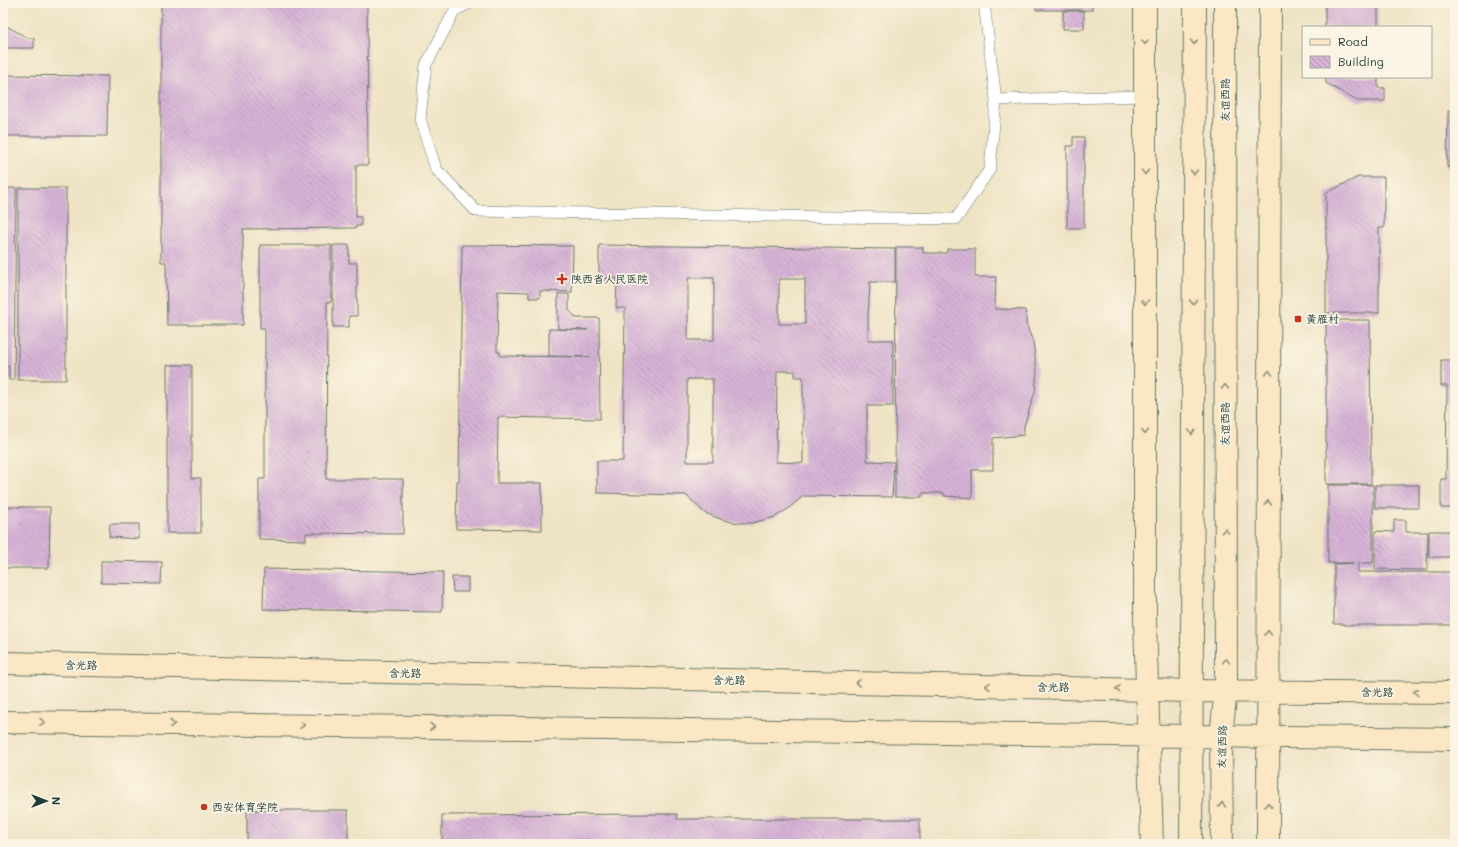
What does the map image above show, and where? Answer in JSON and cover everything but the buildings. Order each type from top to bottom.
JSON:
[{"type":"main road","points":[[1145,3],[1145,620],[1150,736],[1152,844]]},
{"type":"main road","points":[[1191,844],[1190,736],[1194,3]]},
{"type":"main road","name":"友谊西路","points":[[1222,844],[1221,736],[1226,690],[1225,3]]},
{"type":"main road","points":[[1268,844],[1270,3]]},
{"type":"main road","name":"含光路","points":[[3,663],[1191,691],[1226,690],[1455,693]]},
{"type":"main road","points":[[3,722],[1455,739]]},
{"type":"lane","points":[[470,3],[456,10],[426,65],[420,119],[436,169],[476,211],[956,219],[990,169],[996,100],[984,3]]},
{"type":"lane","points":[[996,100],[1145,96]]},
{"type":"place","name":"陕西省人民医院","points":[[562,279]]},
{"type":"place","name":"黄雁村","points":[[1298,319]]},
{"type":"place","name":"西安体育学院","points":[[204,807]]}]
